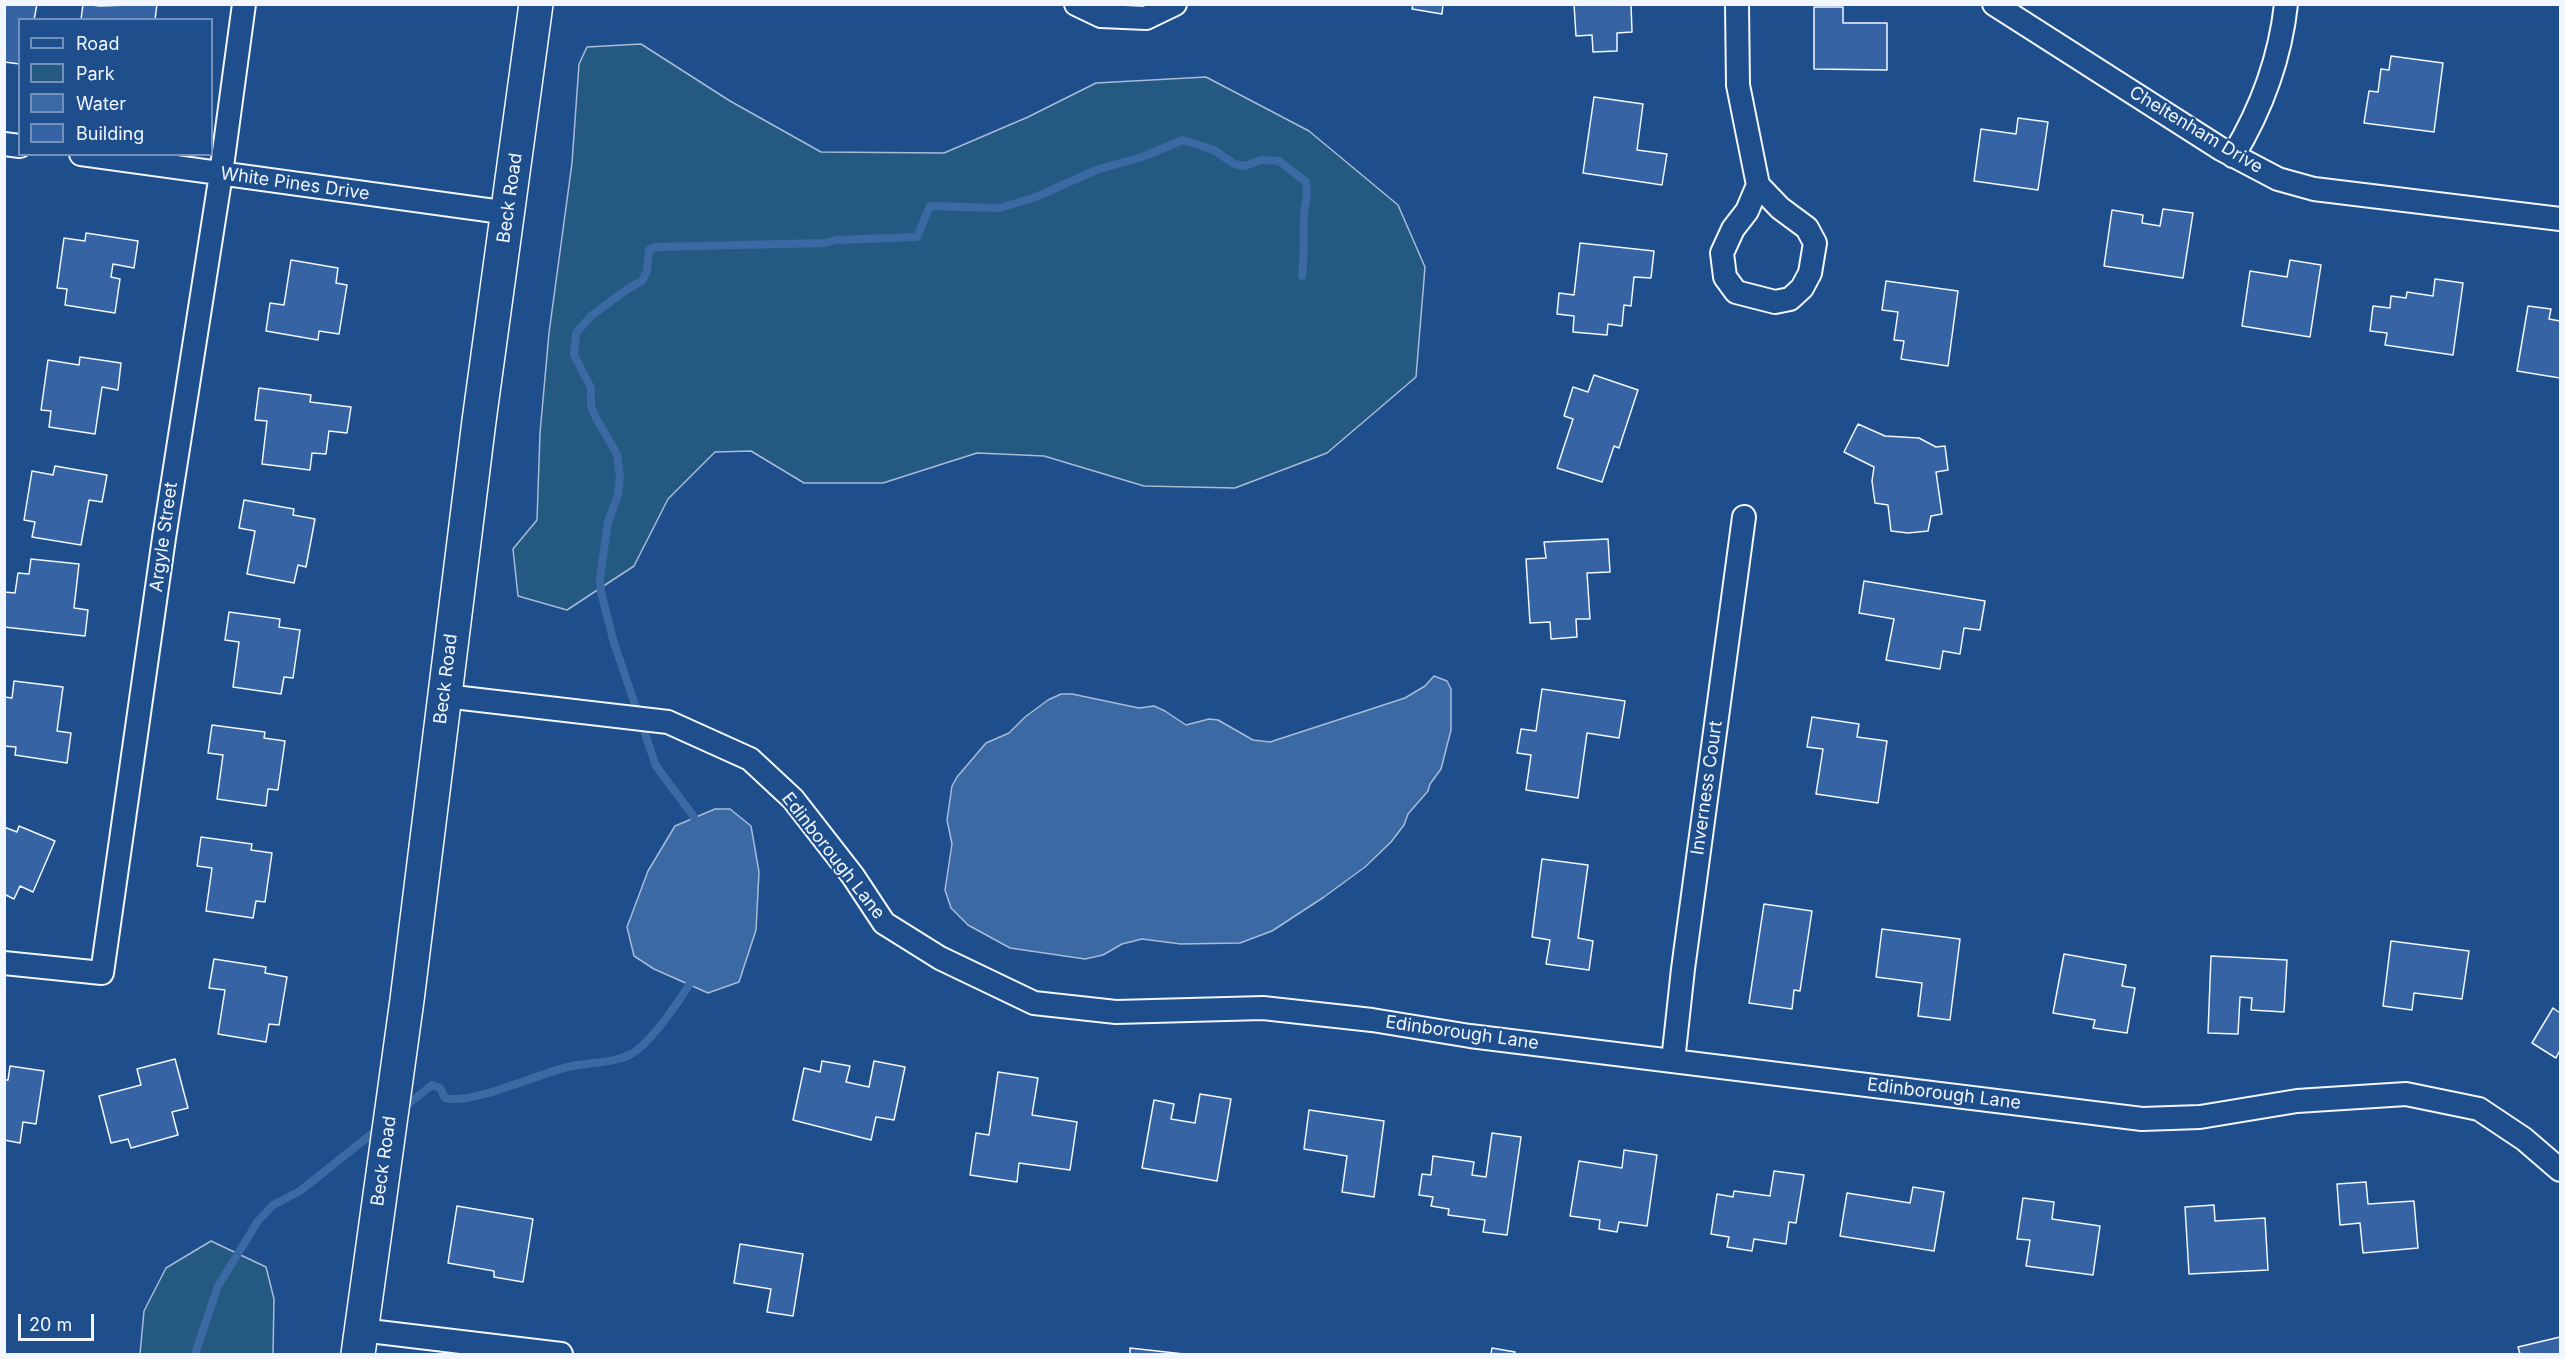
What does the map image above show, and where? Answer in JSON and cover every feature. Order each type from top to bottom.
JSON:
[{"type":"main road","name":"Beck Road","points":[[359,1342],[407,1000],[479,421],[536,4]]},
{"type":"street","name":"Argyle Street","points":[[4,963],[102,973],[164,538],[221,174],[244,4]]},
{"type":"street","points":[[1076,4],[1101,16],[1146,18],[1175,4]]},
{"type":"street","points":[[1737,4],[1737,85],[1758,185],[1780,208],[1807,228],[1815,243],[1810,273],[1802,288],[1790,299],[1775,302],[1736,292],[1725,277],[1722,253],[1733,229],[1747,211],[1758,185]]},
{"type":"street","name":"Cheltenham Drive","points":[[1994,4],[2233,156],[2278,179],[2314,189],[2560,219]]},
{"type":"street","points":[[2233,156],[2251,127],[2265,95],[2276,63],[2286,4]]},
{"type":"street","name":"White Pines Drive","points":[[95,156],[509,213]]},
{"type":"street","name":"Inverness Court","points":[[1673,1060],[1683,969],[1744,517]]},
{"type":"street","name":"Edinborough Lane","points":[[445,696],[668,722],[750,759],[793,799],[853,876],[884,923],[940,958],[1034,1003],[1116,1012],[1263,1008],[1372,1020],[1470,1036],[2142,1119],[2200,1116],[2297,1101],[2406,1095],[2479,1109],[2524,1139],[2560,1170]]},
{"type":"street","points":[[359,1342],[561,1354]]},
{"type":"green space","points":[[641,44],[730,101],[821,152],[944,153],[1028,117],[1096,83],[1206,77],[1309,131],[1398,205],[1425,267],[1416,377],[1327,453],[1235,488],[1144,486],[1044,456],[977,453],[883,483],[804,483],[751,451],[715,452],[668,499],[634,566],[567,610],[518,596],[513,549],[537,520],[540,433],[549,333],[572,163],[579,64],[587,47]]},
{"type":"green space","points":[[211,1241],[266,1267],[274,1299],[273,1354],[140,1354],[144,1311],[166,1268]]},
{"type":"water","points":[[1434,676],[1447,681],[1451,689],[1451,730],[1441,769],[1430,784],[1428,791],[1408,814],[1404,825],[1391,842],[1365,867],[1272,931],[1240,943],[1181,944],[1142,939],[1122,944],[1103,955],[1085,959],[1010,948],[968,925],[951,908],[945,890],[952,844],[947,820],[952,786],[986,743],[1009,733],[1025,717],[1048,700],[1061,694],[1072,694],[1139,708],[1154,706],[1186,725],[1209,719],[1218,720],[1253,740],[1270,742],[1405,698],[1425,686]]},
{"type":"water","points":[[715,809],[730,809],[751,826],[759,872],[756,930],[739,982],[708,993],[654,969],[634,956],[627,927],[648,871],[675,826]]},
{"type":"building","points":[[4,4],[37,4],[34,18],[18,18],[18,64],[4,62]]},
{"type":"building","points":[[83,4],[100,6],[157,4],[155,18],[81,18]]},
{"type":"building","points":[[1413,4],[1443,4],[1442,14],[1412,9]]},
{"type":"building","points":[[1574,4],[1631,4],[1632,32],[1617,33],[1617,51],[1593,52],[1592,35],[1576,36]]},
{"type":"building","points":[[1814,7],[1843,7],[1843,23],[1887,23],[1887,70],[1814,69]]},
{"type":"building","points":[[2391,56],[2443,63],[2434,132],[2364,123],[2369,91],[2378,92],[2381,69],[2389,70]]},
{"type":"building","points":[[1594,97],[1643,104],[1637,150],[1667,154],[1662,185],[1583,173]]},
{"type":"building","points":[[2018,118],[2048,122],[2038,190],[1974,181],[1981,129],[2016,134]]},
{"type":"building","points":[[2163,209],[2193,213],[2183,278],[2104,266],[2112,210],[2143,215],[2142,223],[2160,226]]},
{"type":"building","points":[[86,233],[138,241],[134,268],[113,264],[111,277],[120,279],[115,313],[65,305],[67,289],[57,288],[64,238],[85,241]]},
{"type":"building","points":[[1580,243],[1654,251],[1651,278],[1634,277],[1631,306],[1624,305],[1622,326],[1608,324],[1607,335],[1573,332],[1574,316],[1557,314],[1559,293],[1574,295]]},
{"type":"building","points":[[291,260],[338,268],[336,283],[347,285],[339,334],[319,331],[318,340],[266,331],[270,303],[284,305]]},
{"type":"building","points":[[2290,260],[2321,265],[2310,337],[2242,326],[2250,271],[2287,277]]},
{"type":"building","points":[[2435,279],[2463,283],[2453,355],[2385,345],[2387,333],[2370,331],[2373,306],[2390,308],[2391,296],[2406,298],[2407,292],[2433,296]]},
{"type":"building","points":[[1886,281],[1958,291],[1948,366],[1901,359],[1904,341],[1894,340],[1898,312],[1882,310]]},
{"type":"building","points":[[2528,306],[2551,309],[2549,319],[2560,321],[2560,378],[2517,371]]},
{"type":"building","points":[[80,357],[121,363],[118,390],[102,387],[95,434],[49,427],[51,411],[41,410],[48,360],[79,365]]},
{"type":"building","points":[[1594,375],[1638,390],[1619,448],[1614,446],[1602,482],[1557,468],[1573,419],[1564,416],[1573,387],[1588,392]]},
{"type":"building","points":[[259,388],[311,395],[310,402],[351,407],[347,433],[329,431],[326,454],[312,453],[310,470],[262,464],[267,421],[255,420]]},
{"type":"building","points":[[1858,424],[1885,436],[1919,438],[1936,447],[1945,446],[1948,470],[1936,472],[1942,514],[1931,516],[1928,531],[1908,533],[1891,531],[1888,505],[1875,503],[1872,481],[1874,467],[1844,452]]},
{"type":"building","points":[[55,466],[107,475],[102,502],[89,500],[81,545],[32,537],[35,522],[24,520],[32,471],[53,475]]},
{"type":"building","points":[[244,500],[294,509],[293,515],[315,519],[306,567],[298,565],[294,583],[247,574],[255,531],[239,528]]},
{"type":"building","points":[[1608,539],[1610,572],[1587,573],[1590,619],[1576,619],[1577,637],[1551,639],[1550,622],[1530,623],[1526,559],[1546,558],[1544,542]]},
{"type":"building","points":[[31,559],[79,564],[74,608],[88,610],[85,636],[4,627],[4,592],[15,593],[18,573],[29,574]]},
{"type":"building","points":[[1864,581],[1985,601],[1980,630],[1964,628],[1960,654],[1943,651],[1940,669],[1886,660],[1894,619],[1859,613]]},
{"type":"building","points":[[229,612],[280,619],[279,627],[300,630],[293,678],[284,677],[281,694],[233,687],[239,642],[225,640]]},
{"type":"building","points":[[14,681],[63,687],[57,731],[71,733],[67,763],[15,755],[16,747],[4,746],[4,697],[12,698]]},
{"type":"building","points":[[1542,689],[1625,701],[1619,738],[1587,733],[1578,798],[1526,790],[1531,755],[1517,753],[1521,729],[1536,731]]},
{"type":"building","points":[[1812,717],[1859,724],[1857,737],[1887,741],[1878,803],[1816,794],[1823,749],[1807,747]]},
{"type":"building","points":[[212,725],[265,732],[264,738],[285,741],[278,790],[268,789],[266,806],[217,799],[223,755],[208,753]]},
{"type":"building","points":[[19,826],[55,841],[33,892],[20,886],[14,899],[4,894],[4,827],[17,832]]},
{"type":"building","points":[[201,837],[252,844],[251,850],[272,853],[265,902],[256,901],[253,918],[206,911],[212,868],[197,866]]},
{"type":"building","points":[[1542,859],[1588,865],[1578,938],[1593,941],[1589,970],[1546,964],[1550,940],[1532,937]]},
{"type":"building","points":[[1764,904],[1812,911],[1800,991],[1794,990],[1792,1009],[1749,1003]]},
{"type":"building","points":[[1882,929],[1960,939],[1950,1020],[1918,1016],[1922,983],[1876,977]]},
{"type":"building","points":[[2391,941],[2469,951],[2462,999],[2414,993],[2412,1010],[2383,1006]]},
{"type":"building","points":[[2064,954],[2126,965],[2122,986],[2135,988],[2127,1033],[2093,1028],[2095,1020],[2053,1013]]},
{"type":"building","points":[[2211,956],[2287,960],[2284,1012],[2251,1010],[2252,998],[2240,997],[2238,1034],[2208,1033]]},
{"type":"building","points":[[214,959],[266,967],[265,973],[287,977],[279,1025],[269,1024],[266,1042],[218,1034],[225,990],[209,988]]},
{"type":"building","points":[[2553,1008],[2560,1013],[2560,1050],[2556,1058],[2532,1043]]},
{"type":"building","points":[[175,1059],[188,1108],[172,1112],[178,1135],[131,1148],[128,1139],[111,1143],[99,1096],[141,1085],[137,1069]]},
{"type":"building","points":[[822,1061],[850,1066],[846,1082],[869,1087],[874,1061],[905,1067],[894,1120],[876,1117],[871,1140],[793,1120],[804,1068],[820,1072]]},
{"type":"building","points":[[10,1066],[44,1071],[36,1124],[23,1122],[20,1143],[4,1140],[4,1080],[8,1080]]},
{"type":"building","points":[[998,1072],[1038,1078],[1032,1115],[1077,1122],[1070,1170],[1019,1163],[1017,1182],[970,1175],[976,1133],[989,1135]]},
{"type":"building","points":[[1200,1094],[1231,1099],[1217,1181],[1142,1168],[1154,1100],[1174,1104],[1171,1119],[1195,1123]]},
{"type":"building","points":[[1309,1110],[1384,1121],[1374,1197],[1342,1192],[1347,1156],[1304,1149]]},
{"type":"building","points":[[1492,1133],[1521,1137],[1507,1235],[1483,1232],[1485,1220],[1448,1215],[1449,1209],[1431,1206],[1433,1197],[1419,1195],[1422,1174],[1431,1175],[1433,1156],[1474,1162],[1472,1175],[1486,1177]]},
{"type":"building","points":[[1624,1150],[1657,1155],[1647,1226],[1619,1222],[1617,1232],[1599,1229],[1600,1220],[1570,1216],[1579,1161],[1622,1168]]},
{"type":"building","points":[[1774,1171],[1804,1175],[1796,1223],[1789,1222],[1786,1244],[1754,1239],[1752,1251],[1727,1247],[1729,1237],[1711,1234],[1717,1194],[1733,1197],[1734,1191],[1770,1196]]},
{"type":"building","points":[[2366,1182],[2368,1204],[2414,1201],[2418,1248],[2363,1253],[2360,1223],[2340,1225],[2337,1184]]},
{"type":"building","points":[[1913,1187],[1944,1192],[1934,1251],[1840,1236],[1847,1193],[1910,1203]]},
{"type":"building","points":[[2023,1198],[2054,1202],[2052,1219],[2100,1226],[2093,1275],[2026,1266],[2030,1240],[2017,1239]]},
{"type":"building","points":[[2214,1205],[2215,1221],[2265,1218],[2268,1270],[2189,1274],[2185,1207]]},
{"type":"building","points":[[457,1206],[533,1219],[523,1282],[494,1277],[494,1271],[448,1263]]},
{"type":"building","points":[[740,1244],[803,1254],[793,1316],[767,1312],[771,1289],[734,1283]]},
{"type":"building","points":[[2560,1337],[2560,1354],[2520,1354],[2518,1347]]},
{"type":"building","points":[[1130,1348],[1184,1354],[1130,1354]]},
{"type":"building","points":[[1492,1348],[1515,1352],[1514,1354],[1491,1354]]},
{"type":"waterway","points":[[696,827],[694,817],[656,766],[614,643],[601,592],[600,578],[608,522],[618,495],[620,477],[617,454],[596,418],[591,406],[591,388],[574,355],[576,333],[591,316],[642,281],[647,271],[649,250],[656,247],[825,243],[836,240],[917,237],[930,206],[1000,208],[1036,197],[1096,170],[1142,157],[1183,140],[1214,150],[1234,164],[1245,166],[1261,160],[1279,161],[1306,182],[1302,276]]},
{"type":"waterway","points":[[402,1109],[432,1085],[440,1088],[445,1098],[470,1097],[505,1088],[556,1070],[608,1061],[631,1054],[656,1031],[694,977]]},
{"type":"waterway","points":[[195,1354],[218,1286],[258,1221],[273,1205],[300,1191],[379,1128]]}]
